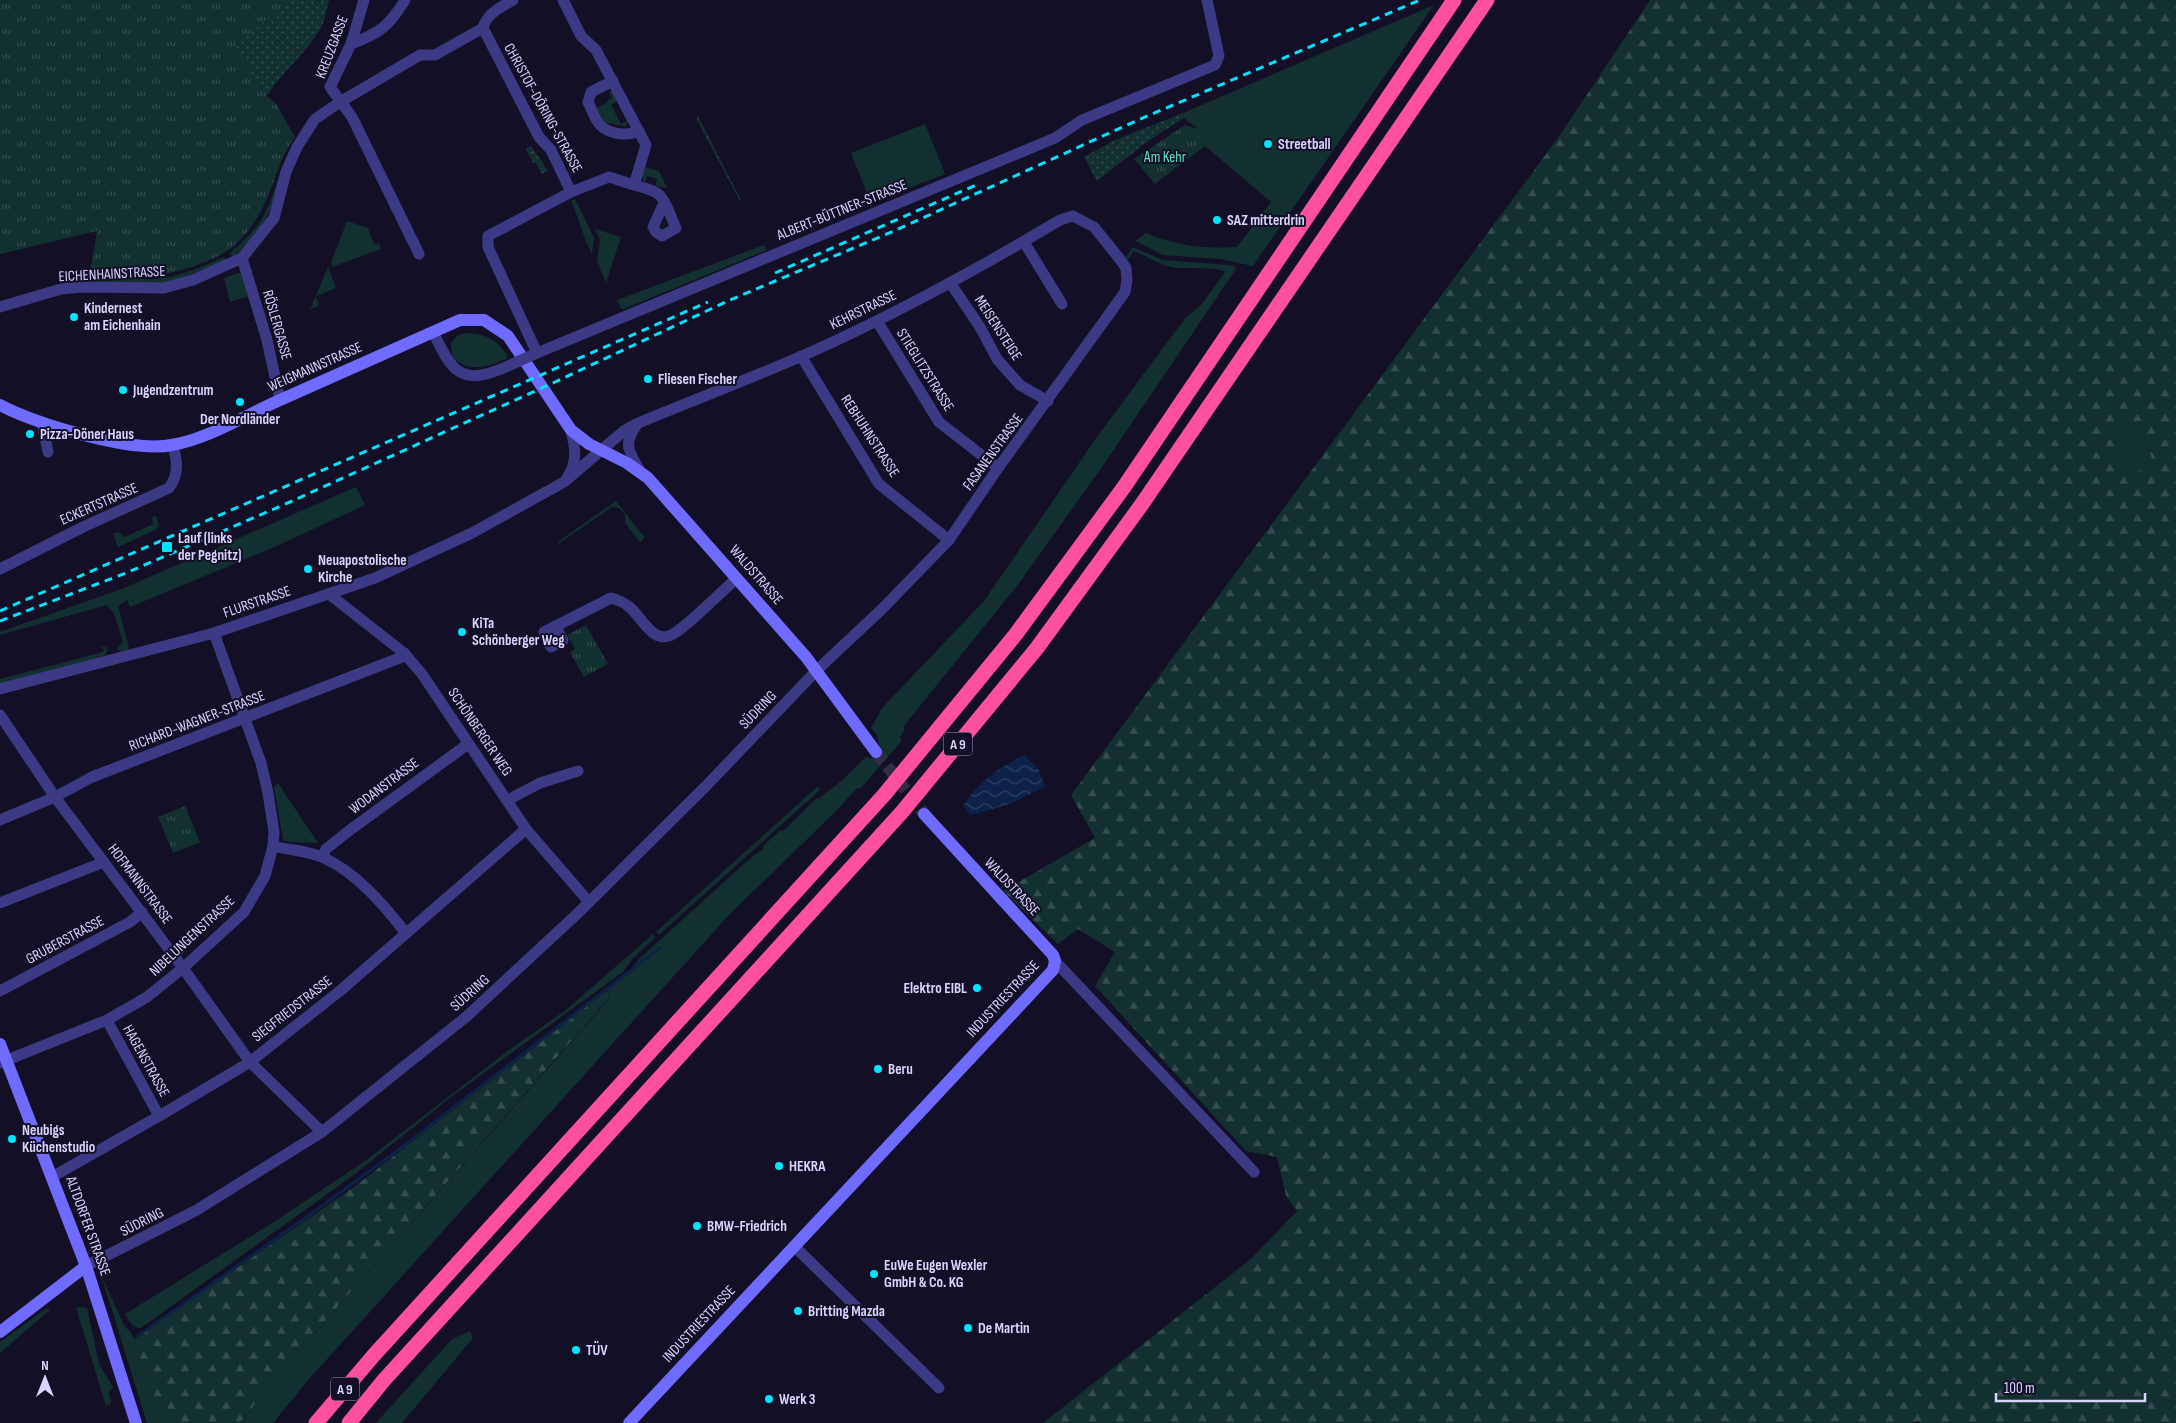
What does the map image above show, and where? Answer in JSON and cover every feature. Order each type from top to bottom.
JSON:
[{"type":"highway","name":"A 9","points":[[316,1423],[381,1348],[884,795],[1016,634],[1124,487],[1454,0]]},
{"type":"highway","name":"A 9","points":[[349,1423],[398,1366],[902,812],[1037,648],[1142,504],[1487,0]]},
{"type":"street","name":"KREUZGASSE","points":[[340,102],[330,87],[351,44],[364,0]]},
{"type":"street","points":[[351,44],[372,36],[392,21],[406,0]]},
{"type":"street","name":"EICHENHAINSTRASSE","points":[[0,307],[61,290],[82,288],[164,288],[201,277],[242,258],[274,218],[286,172],[296,147],[315,119],[340,102],[420,55],[435,55],[483,28],[485,20],[490,14],[513,0]]},
{"type":"street","points":[[563,0],[581,36],[596,50],[646,145],[634,185]]},
{"type":"street","name":"ALBERT-BÜTTNER-STRASSE","points":[[433,332],[447,361],[454,368],[467,376],[489,374],[1055,138],[1082,120],[1215,65],[1220,56],[1207,0]]},
{"type":"street","name":"CHRISTOF-DÖRING-STRASSE","points":[[483,28],[538,137],[551,150],[571,192],[488,236],[488,247],[538,353]]},
{"type":"street","points":[[613,81],[591,92],[588,102],[600,126],[629,136],[639,131]]},
{"type":"street","points":[[340,102],[352,118],[419,254]]},
{"type":"street","points":[[571,192],[609,177],[657,193],[664,203]]},
{"type":"street","name":"KEHRSTRASSE","points":[[603,450],[625,430],[636,424],[801,356],[876,321],[951,284],[1060,220],[1073,216],[1094,227]]},
{"type":"street","name":"FASANENSTRASSE","points":[[817,670],[882,609],[949,540],[998,468],[1125,292],[1126,268],[1094,227]]},
{"type":"street","points":[[1024,242],[1062,304]]},
{"type":"street","name":"RÖSLERGASSE","points":[[242,258],[267,340],[280,400]]},
{"type":"street","name":"MEISENSTEIGE","points":[[951,284],[980,327],[997,359],[1020,385],[1048,401]]},
{"type":"street","name":"WEIGMANNSTRASSE","points":[[0,405],[42,422],[99,438],[135,444],[172,445],[202,435],[460,320],[484,320],[508,336],[570,430],[589,444]]},
{"type":"street","name":"STIEGLITZSTRASSE","points":[[876,321],[939,422],[998,468]]},
{"type":"street","name":"REBHUHNSTRASSE","points":[[801,356],[879,484],[949,540]]},
{"type":"street","points":[[42,422],[48,452]]},
{"type":"street","points":[[636,424],[628,437],[627,447],[640,471]]},
{"type":"street","points":[[564,482],[575,461],[575,447],[570,430]]},
{"type":"street","name":"WALDSTRASSE","points":[[589,444],[640,471],[675,507],[817,670],[876,752]]},
{"type":"street","name":"ECKERTSTRASSE","points":[[0,568],[82,527],[169,488],[176,480],[176,456],[172,445]]},
{"type":"street","name":"FLURSTRASSE","points":[[0,689],[214,633],[375,578],[472,533],[564,482],[603,450]]},
{"type":"street","points":[[555,626],[611,598],[624,601],[652,633],[668,637],[680,630],[736,578]]},
{"type":"street","name":"SCHÖNBERGER WEG","points":[[329,594],[404,653],[422,674],[526,829],[589,902]]},
{"type":"street","name":"NIBELUNGENSTRASSE","points":[[3,1062],[107,1020],[147,997],[183,968],[244,912],[265,876],[273,846],[274,832],[268,793],[261,763],[214,633]]},
{"type":"street","name":"RICHARD-WAGNER-STRASSE","points":[[0,820],[55,797],[92,777],[402,657],[404,653]]},
{"type":"street","name":"SÜDRING","points":[[86,1266],[195,1211],[322,1132],[466,1017],[589,902],[706,786],[817,670]]},
{"type":"street","name":"HOFMANNSTRASSE","points":[[0,715],[55,797],[142,912],[250,1062],[322,1132]]},
{"type":"street","name":"WODANSTRASSE","points":[[322,857],[326,849],[350,830],[468,744]]},
{"type":"street","points":[[508,800],[540,783],[578,771]]},
{"type":"street","name":"WALDSTRASSE","points":[[924,814],[1053,955],[1055,961]]},
{"type":"street","name":"SIEGFRIEDSTRASSE","points":[[52,1177],[250,1062],[341,990],[405,932],[526,829]]},
{"type":"street","points":[[273,846],[322,857],[362,885],[405,932]]},
{"type":"street","points":[[0,903],[104,862]]},
{"type":"street","name":"GRUBERSTRASSE","points":[[0,991],[130,922],[142,912]]},
{"type":"street","name":"INDUSTRIESTRASSE","points":[[1055,961],[1254,1172]]},
{"type":"street","name":"INDUSTRIESTRASSE","points":[[629,1423],[1053,970],[1055,961]]},
{"type":"street","name":"HAGENSTRASSE","points":[[107,1020],[159,1116]]},
{"type":"street","name":"ALTDORFER STRASSE","points":[[0,1044],[3,1062],[52,1177],[86,1266],[136,1423]]},
{"type":"street","points":[[794,1246],[939,1388]]},
{"type":"street","points":[[0,1332],[86,1266]]},
{"type":"green space","points":[[0,0],[288,0],[282,8],[267,96],[277,105],[295,137],[284,155],[260,213],[239,241],[224,253],[196,265],[151,276],[90,274],[97,231],[0,254]]},
{"type":"green space","points":[[288,0],[329,0],[324,20],[318,33],[267,96],[235,47]]},
{"type":"green space","points":[[1650,0],[2176,0],[2176,1423],[1920,1423],[1917,1421],[1913,1423],[1043,1423],[1252,1258],[1297,1211],[1286,1196],[1277,1157],[1246,1151],[1095,986],[1115,952],[1078,929],[1058,944],[1003,891],[1095,838],[1071,795],[1558,138]],"holes":[[[2140,421],[2154,466],[2124,475],[2111,430]]]},
{"type":"green space","points":[[1434,5],[1253,266],[1220,259],[1163,255],[1135,241],[1146,233],[1191,246],[1237,247],[1271,202],[1205,146],[1198,129],[1184,118],[1183,113]]},
{"type":"green space","points":[[612,91],[617,101],[611,105],[621,124],[628,120],[626,127],[604,122],[597,108],[612,98],[609,92]]},
{"type":"green space","points":[[1183,113],[1184,118],[1148,141],[1097,181],[1084,157],[1115,140]]},
{"type":"green space","points":[[698,116],[741,200],[740,201],[697,120]]},
{"type":"green space","points":[[925,124],[945,174],[871,203],[851,153]]},
{"type":"green space","name":"Am Kehr","points":[[1185,125],[1198,129],[1205,146],[1155,184],[1134,159]]},
{"type":"green space","points":[[531,146],[548,171],[542,174],[536,163],[533,163],[526,149]]},
{"type":"green space","points":[[287,156],[279,186],[263,223],[245,246],[233,257],[230,253],[250,234],[263,217]]},
{"type":"green space","points":[[645,167],[659,171],[667,188],[655,186],[657,179],[647,176],[645,183],[641,177]]},
{"type":"green space","points":[[575,199],[594,238],[592,254],[571,201]]},
{"type":"green space","points":[[347,221],[368,228],[374,244],[379,243],[381,249],[332,267],[331,263]]},
{"type":"green space","points":[[595,229],[621,237],[606,283],[597,261],[600,240]]},
{"type":"green space","points":[[764,245],[767,250],[624,309],[621,309],[617,300]]},
{"type":"green space","points":[[1133,247],[1163,260],[1228,265],[1235,266],[1236,269],[1100,470],[1020,582],[903,727],[905,729],[900,737],[902,739],[900,743],[860,789],[857,788],[837,810],[729,915],[310,1378],[273,1423],[240,1423],[282,1370],[610,998],[609,989],[627,975],[638,960],[764,848],[763,846],[781,830],[783,831],[817,798],[840,782],[867,756],[870,759],[880,748],[876,733],[871,728],[882,708],[984,601],[1099,434],[1186,317],[1201,305],[1225,272],[1214,269],[1171,267],[1134,251],[1128,260],[1125,258]]},
{"type":"green space","points":[[224,257],[227,260],[169,283],[83,283],[110,277],[166,278],[191,271]]},
{"type":"green space","points":[[328,267],[336,288],[316,296],[319,306],[310,309]]},
{"type":"green space","points":[[241,272],[249,296],[230,302],[224,278]]},
{"type":"green space","points":[[467,333],[486,336],[491,339],[501,347],[508,358],[486,366],[471,367],[464,365],[452,355],[451,343],[458,335]]},
{"type":"green space","points":[[2140,421],[2154,466],[2124,475],[2111,430]]},
{"type":"green space","points":[[356,487],[365,505],[277,546],[130,607],[127,600],[118,606],[129,648],[128,651],[123,652],[117,649],[123,642],[114,614],[107,605],[0,635],[0,632],[124,588]]},
{"type":"green space","points":[[616,501],[645,538],[640,542],[625,523],[625,515],[619,508],[612,507],[558,544],[559,541]]},
{"type":"green space","points":[[156,516],[159,525],[157,529],[118,547],[113,534],[118,532],[125,537],[153,524],[152,517]]},
{"type":"green space","points":[[586,625],[608,664],[584,677],[570,652],[575,649],[567,635]]},
{"type":"green space","points":[[100,646],[106,647],[108,650],[104,656],[0,684],[0,679],[103,652],[104,650]]},
{"type":"green space","points":[[278,783],[318,843],[283,840],[274,787]]},
{"type":"green space","points":[[818,786],[820,790],[659,935],[656,932]]},
{"type":"green space","points":[[185,806],[200,842],[173,853],[158,817]]},
{"type":"green space","points":[[653,934],[655,938],[633,958],[623,972],[451,1097],[355,1174],[141,1328],[135,1327],[129,1322],[125,1314],[277,1220],[365,1161],[513,1047],[566,1010]]},
{"type":"green space","points":[[609,989],[610,997],[282,1370],[240,1423],[162,1423],[134,1339],[354,1187]]},
{"type":"green space","points":[[101,1275],[125,1327],[131,1332],[134,1339],[162,1423],[147,1423]]},
{"type":"green space","points":[[47,1308],[50,1310],[0,1353],[0,1342]]},
{"type":"green space","points":[[76,1308],[87,1308],[99,1364],[113,1387],[109,1392],[111,1403],[106,1406]]},
{"type":"green space","points":[[470,1331],[473,1338],[402,1423],[376,1423],[452,1339]]},
{"type":"water","points":[[1024,755],[1039,770],[1045,787],[1007,805],[970,815],[963,806],[975,790],[1006,765]]},
{"type":"waterway","points":[[138,1336],[401,1148],[660,948]]},
{"type":"tunnel","points":[[876,752],[924,814]]},
{"type":"railway","points":[[0,621],[126,573],[290,502],[555,382],[730,300],[894,231],[1138,120],[1420,0]]},
{"type":"railway","points":[[775,273],[976,185]]},
{"type":"railway","points":[[0,611],[708,302]]},
{"type":"place","name":"Streetball","points":[[1268,144]]},
{"type":"place","name":"SAZ mitterdrin","points":[[1217,220]]},
{"type":"place","name":"Kindernest am Eichenhain","points":[[74,317]]},
{"type":"place","name":"Fliesen Fischer","points":[[648,379]]},
{"type":"place","name":"Jugendzentrum","points":[[123,390]]},
{"type":"place","name":"Der Nordländer","points":[[240,402]]},
{"type":"place","name":"Pizza-Döner Haus","points":[[30,434]]},
{"type":"place","name":"Lauf (links der Pegnitz)","points":[[167,547]]},
{"type":"place","name":"Neuapostolische Kirche","points":[[308,569]]},
{"type":"place","name":"KiTa Schönberger Weg","points":[[462,632]]},
{"type":"place","name":"Elektro EIBL","points":[[977,988]]},
{"type":"place","name":"Beru","points":[[878,1069]]},
{"type":"place","name":"Neubigs Küchenstudio","points":[[12,1139]]},
{"type":"place","name":"HEKRA","points":[[779,1166]]},
{"type":"place","name":"BMW-Friedrich","points":[[697,1226]]},
{"type":"place","name":"EuWe Eugen Wexler GmbH & Co. KG","points":[[874,1274]]},
{"type":"place","name":"Britting Mazda","points":[[798,1311]]},
{"type":"place","name":"De Martin","points":[[968,1328]]},
{"type":"place","name":"TÜV","points":[[576,1350]]},
{"type":"place","name":"Werk 3","points":[[769,1399]]}]
